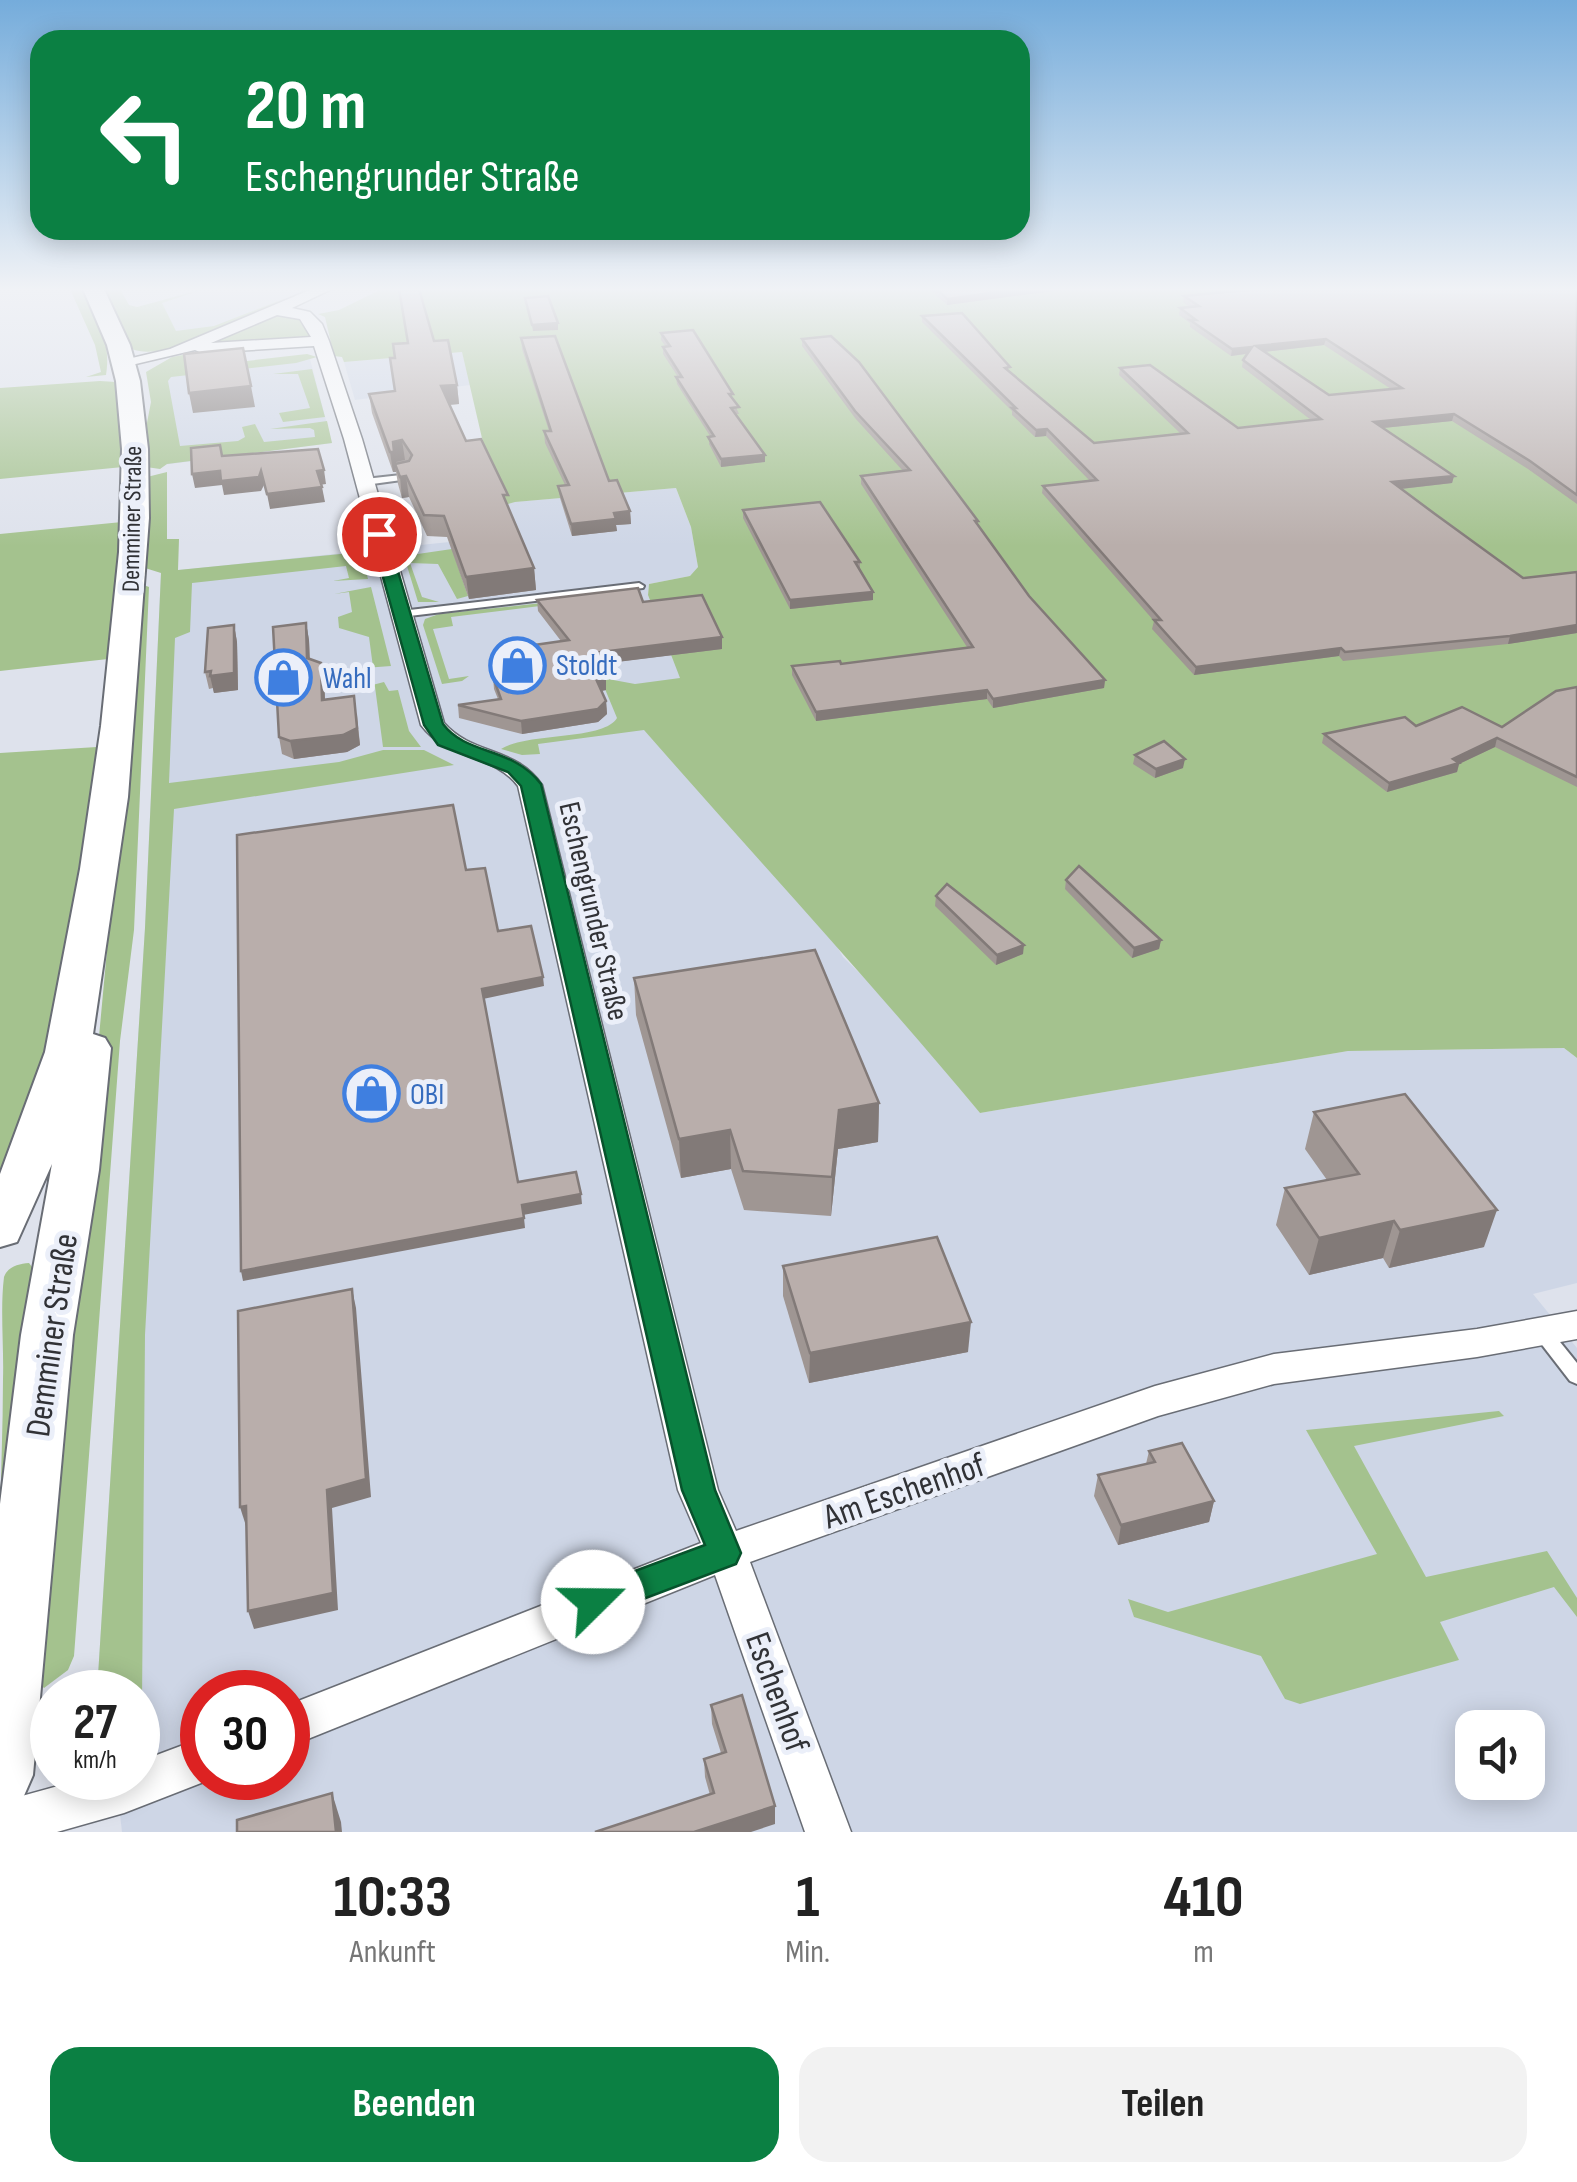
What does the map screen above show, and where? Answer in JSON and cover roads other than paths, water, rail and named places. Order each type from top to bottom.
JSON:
[{"type":"main road","name":"Demminer Straße","points":[[0,1229],[55,1094],[97,894],[116,748],[136,521],[136,473],[126,374]]},
{"type":"main road","name":"Demminer Straße","points":[[0,1775],[47,1335],[75,1170],[97,958],[97,894]]},
{"type":"street","name":"Eschengrunder Straße","points":[[328,374],[364,482],[433,725],[440,735],[463,750],[516,767],[530,784],[698,1490],[724,1553]]},
{"type":"street","name":"Am Eschenhof","points":[[310,1717],[724,1553],[1211,1384],[1348,1357],[1559,1328]]},
{"type":"street","name":"Eschenhof","points":[[724,1553],[742,1590],[828,1832]]},
{"type":"street","points":[[0,1825],[124,1790],[180,1768]]},
{"type":"lane","points":[[364,482],[406,477],[407,470]]},
{"type":"lane","points":[[402,614],[639,586]]},
{"type":"lane","name":"Am Eschenhof","points":[[1559,1328],[1577,1376]]},
{"type":"place","name":"Stoldt","points":[[517,665]]},
{"type":"place","name":"Wahl","points":[[284,678]]},
{"type":"place","name":"OBI","points":[[371,1094]]}]
